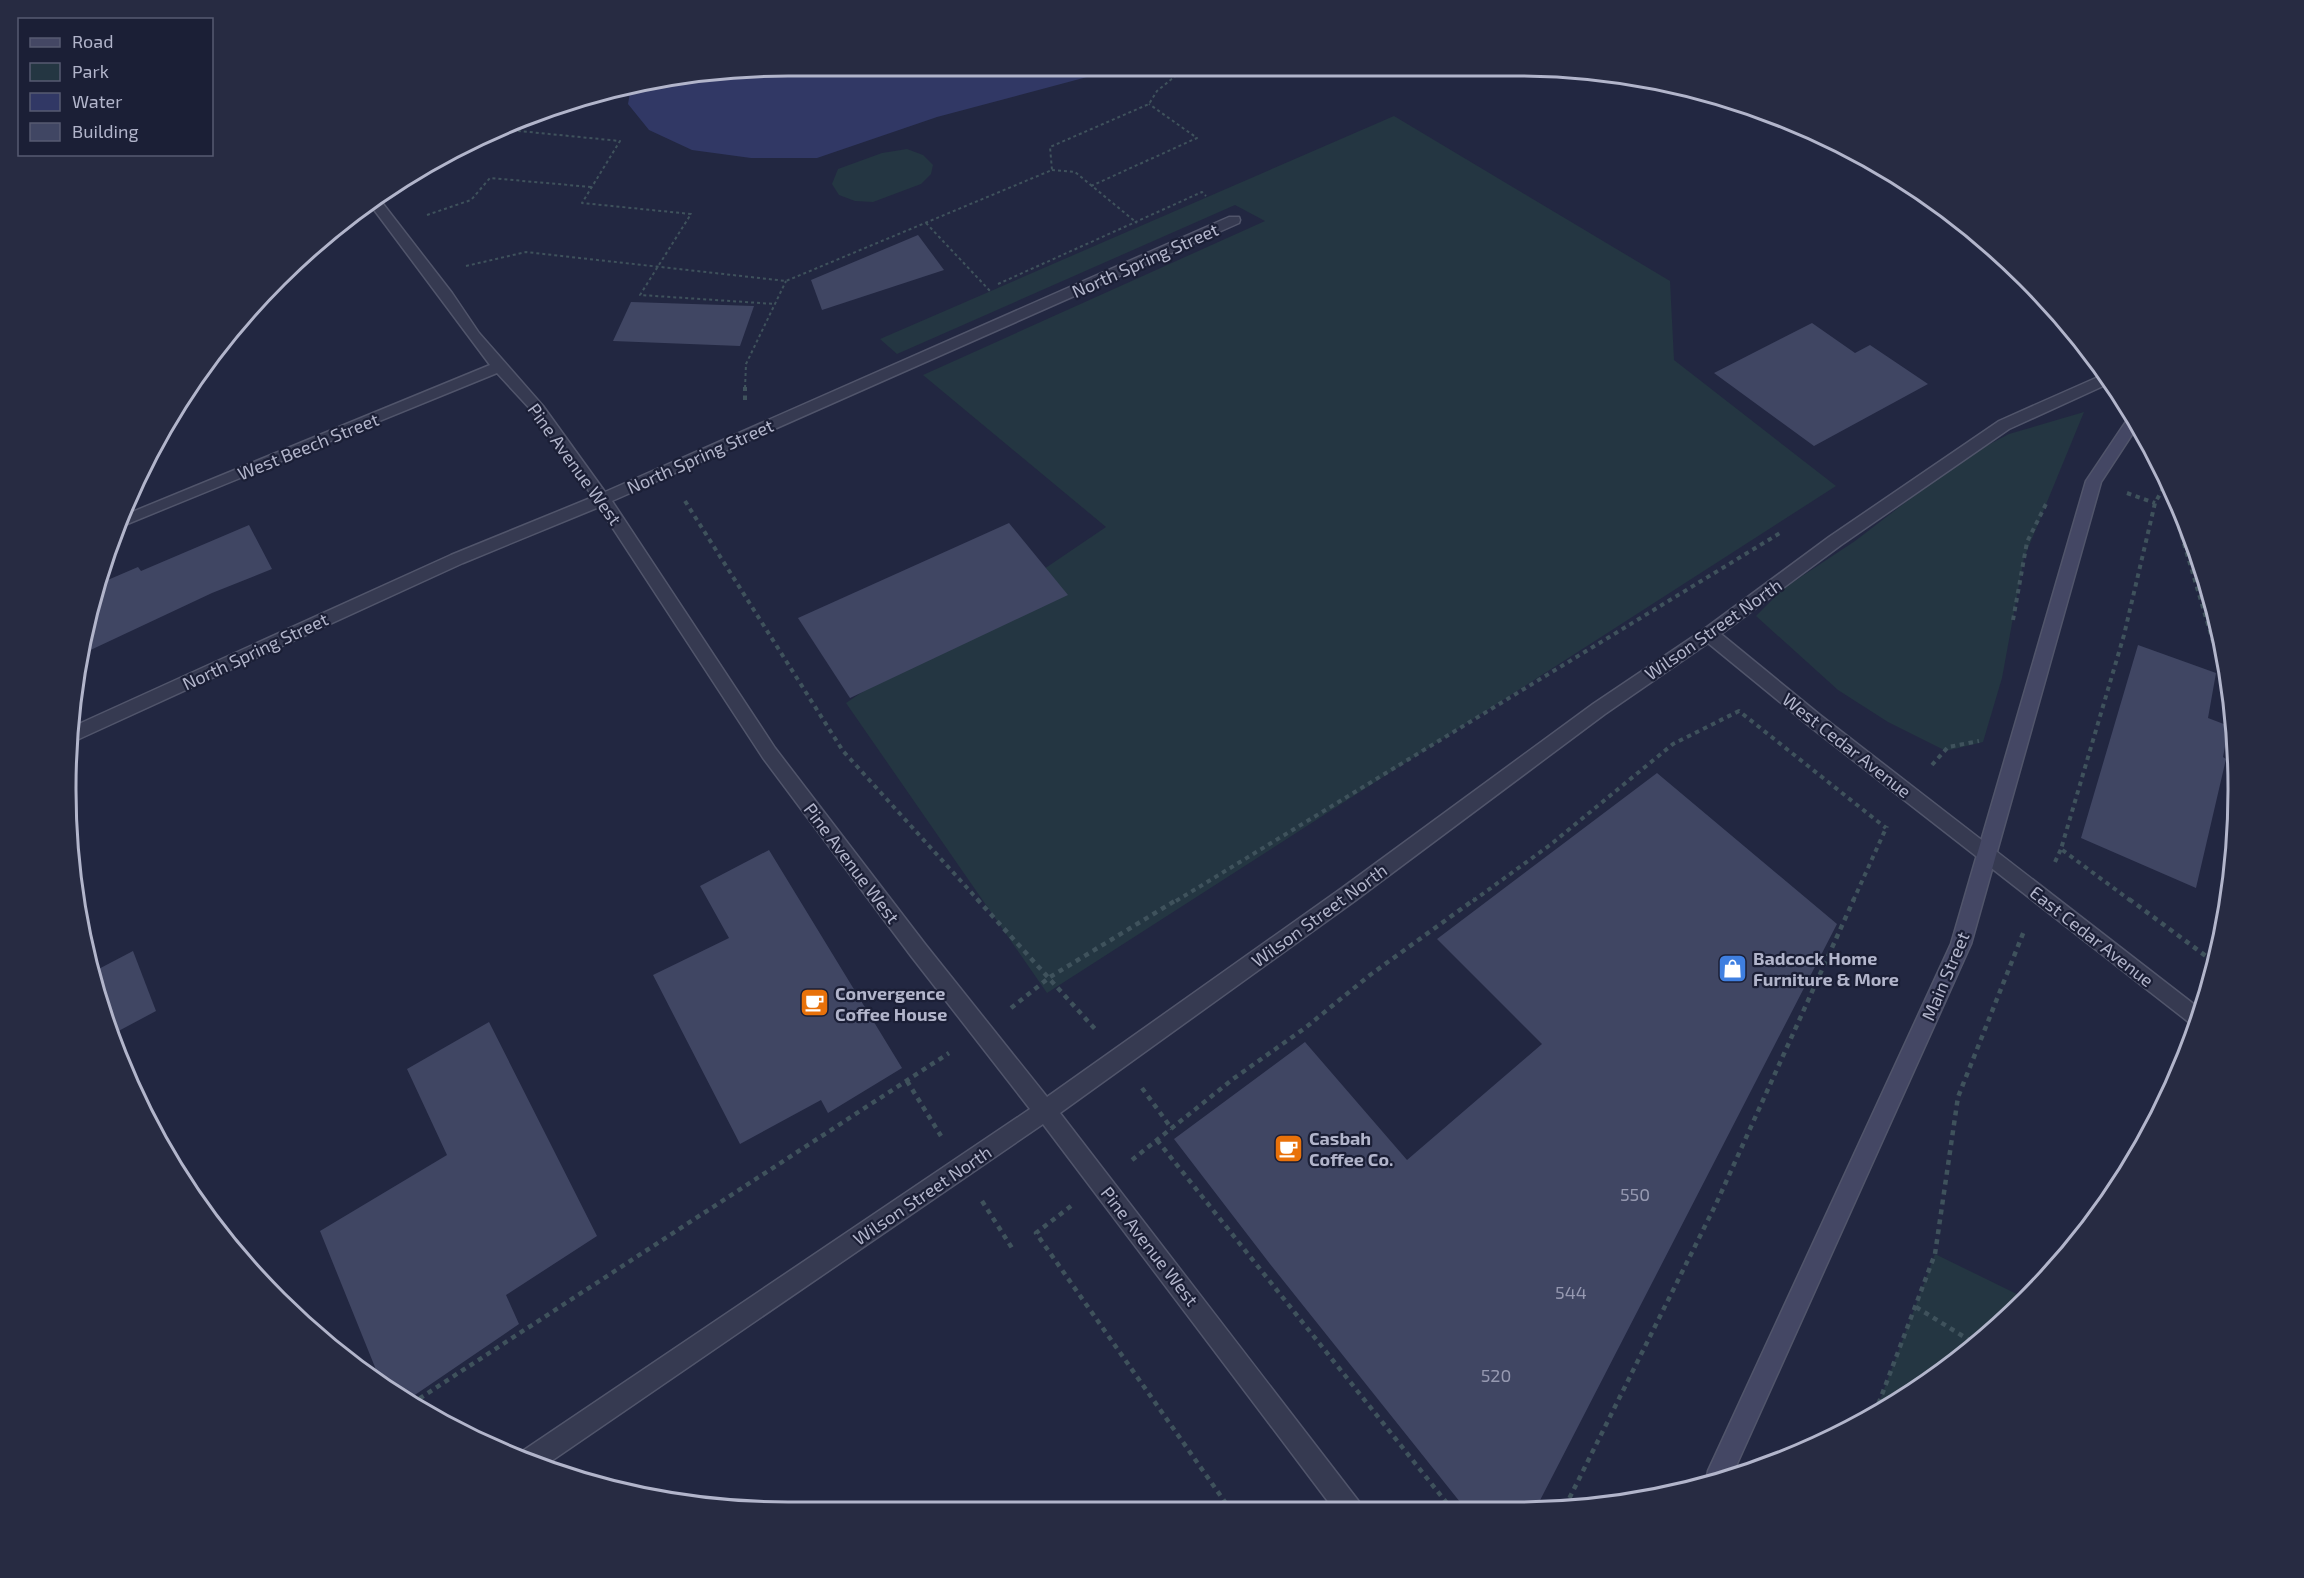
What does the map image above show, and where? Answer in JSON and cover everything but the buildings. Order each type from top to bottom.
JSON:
[{"type":"street","name":"Pine Avenue West","points":[[379,207],[499,367],[538,409],[603,499],[769,753],[911,941],[1102,1183],[1343,1502]]},
{"type":"street","name":"North Spring Street","points":[[79,732],[457,559],[666,472],[1234,220]]},
{"type":"street","name":"West Beech Street","points":[[130,519],[499,367]]},
{"type":"street","name":"Wilson Street North","points":[[538,1456],[1120,1058],[1349,894],[1599,709],[1709,634],[1835,541],[2004,425],[2099,382]]},
{"type":"street","name":"Main Street","points":[[1721,1471],[1961,944],[2094,481],[2129,428]]},
{"type":"street","name":"West Cedar Avenue","points":[[1709,634],[1814,720],[1986,853]]},
{"type":"street","name":"East Cedar Avenue","points":[[1986,853],[2191,1014]]},
{"type":"path","points":[[1052,170],[1050,147],[1149,104],[1157,91],[1176,76]]},
{"type":"path","points":[[1092,186],[1197,138],[1149,104]]},
{"type":"path","points":[[518,130],[620,141],[582,203],[691,214],[640,295],[775,304]]},
{"type":"path","points":[[430,274],[526,252],[786,281],[1052,170],[1075,172],[1169,249]]},
{"type":"path","points":[[394,227],[471,200],[490,178],[591,187]]},
{"type":"path","points":[[926,223],[1016,318]]},
{"type":"path","points":[[745,437],[746,364],[786,281]]},
{"type":"path","points":[[666,472],[843,751],[1050,977],[1120,1058],[1172,1129]]},
{"type":"path","points":[[2162,491],[2155,503],[2124,635],[2061,849],[2207,957]]},
{"type":"path","points":[[2012,623],[2027,543],[2049,499]]},
{"type":"path","points":[[420,1398],[676,1233],[983,1030],[1050,977],[1781,533]]},
{"type":"path","points":[[2180,535],[2210,635]]},
{"type":"path","points":[[1225,1502],[1036,1233],[1233,1080],[1305,1028],[1370,975],[1550,844],[1673,744],[1739,711],[1886,828]]},
{"type":"path","points":[[1568,1499],[1716,1204],[1886,828],[1909,794],[1948,747],[1980,741],[1984,731]]},
{"type":"path","points":[[1880,1400],[1935,1254],[1958,1096],[2039,894]]},
{"type":"path","points":[[1157,1140],[1446,1502]]},
{"type":"path","points":[[1916,1307],[1968,1339]]},
{"type":"green space","points":[[1394,116],[1670,281],[1674,360],[1836,486],[1047,993],[846,703],[1106,527],[923,375],[1265,221],[1235,205],[897,354],[880,339]]},
{"type":"green space","points":[[907,149],[923,155],[933,165],[931,174],[921,184],[873,202],[855,201],[839,195],[832,184],[838,169],[882,153]]},
{"type":"green space","points":[[2084,412],[2024,558],[2002,678],[1983,742],[1946,751],[1888,722],[1838,690],[1756,616],[1784,588],[1855,541],[1915,495],[1944,468],[2009,434]]},
{"type":"green space","points":[[1935,1254],[2018,1294],[1949,1354],[1880,1401]]},
{"type":"water","points":[[1091,76],[937,117],[817,158],[751,158],[692,150],[649,130],[628,104],[630,95],[650,90],[742,78]]},
{"type":"place","name":"Badcock Home Furniture & More","points":[[1732,968]]},
{"type":"place","name":"Convergence Coffee House","points":[[814,1003]]},
{"type":"place","name":"Casbah Coffee Co.","points":[[1288,1148]]}]
